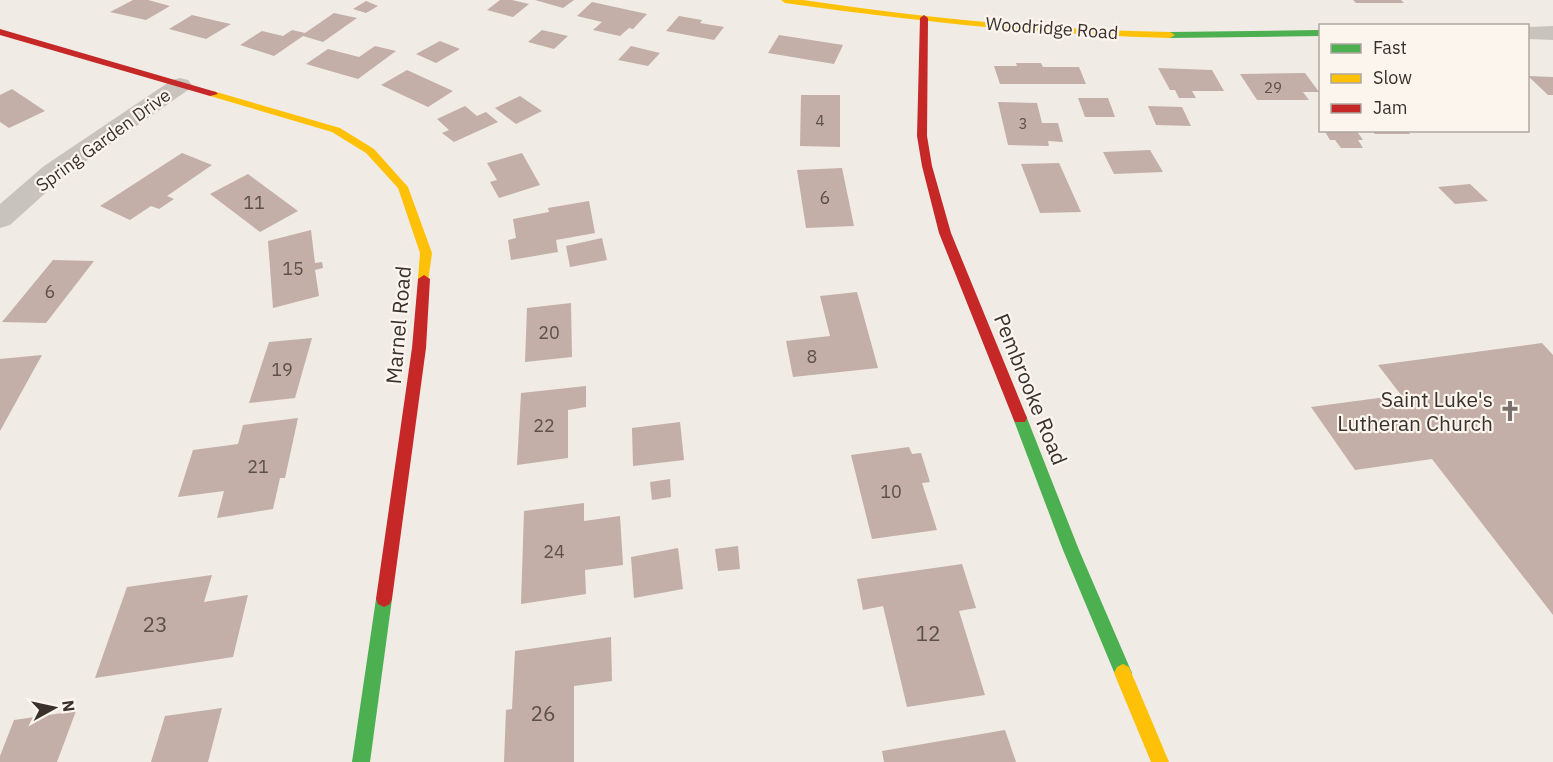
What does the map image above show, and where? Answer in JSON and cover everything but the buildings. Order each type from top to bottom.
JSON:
[{"type":"street","name":"Woodridge Road","points":[[785,0],[924,18],[1141,34],[1319,33]]},
{"type":"street","name":"Pembrooke Road","points":[[924,18],[922,136],[927,166],[945,233],[992,344],[1071,550],[1160,762]]},
{"type":"street","name":"Marnel Road","points":[[0,32],[336,130],[370,151],[403,187],[426,253],[419,348],[361,762]]},
{"type":"street","points":[[1529,33],[1553,33]]},
{"type":"street","name":"Spring Garden Drive","points":[[0,219],[53,172],[180,85]]},
{"type":"traffic: fast","points":[[1170,35],[1319,33]]},
{"type":"traffic: fast","points":[[1020,418],[1071,550],[1123,673]]},
{"type":"traffic: fast","points":[[361,762],[384,599]]},
{"type":"traffic: slow","points":[[785,0],[977,24],[1073,32],[1170,35]]},
{"type":"traffic: slow","points":[[213,94],[336,130],[370,151],[403,187],[426,253],[424,279]]},
{"type":"traffic: slow","points":[[1123,673],[1160,762]]},
{"type":"traffic: jam","points":[[924,18],[922,136],[927,166],[945,233],[1020,418]]},
{"type":"traffic: jam","points":[[0,32],[213,94]]},
{"type":"traffic: jam","points":[[384,599],[419,348],[424,279]]},
{"type":"place","name":"Saint Luke's Lutheran Church","points":[[1510,411]]}]
